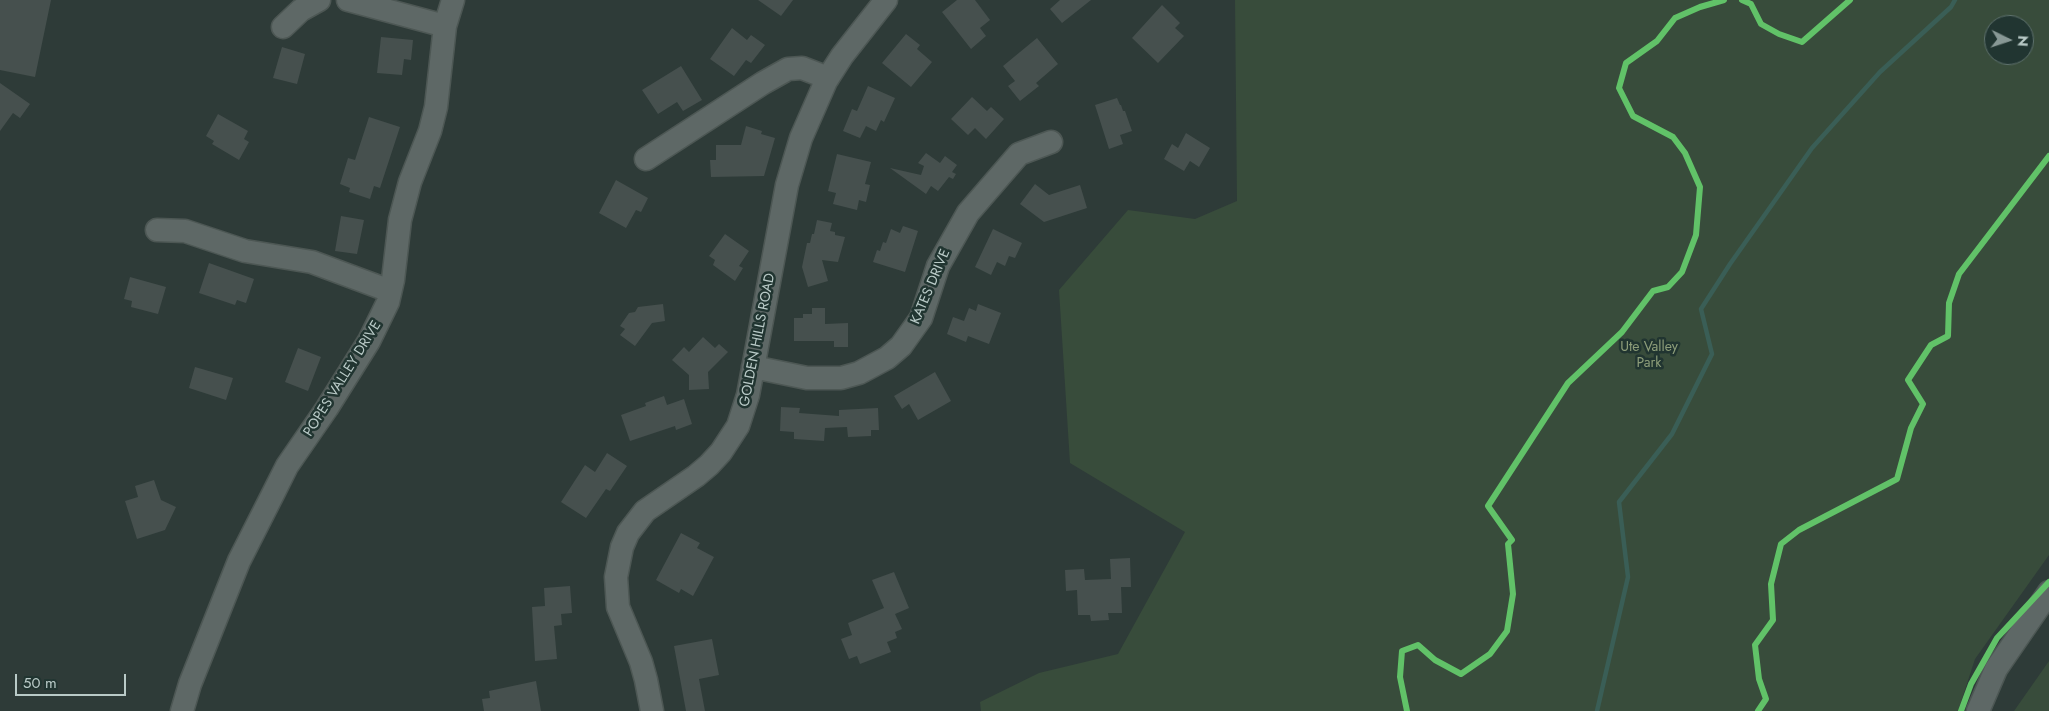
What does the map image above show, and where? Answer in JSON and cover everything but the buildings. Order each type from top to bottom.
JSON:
[{"type":"street","points":[[283,27],[301,10],[319,0]]},
{"type":"street","points":[[348,0],[445,26]]},
{"type":"street","name":"POPES VALLEY DRIVE","points":[[182,711],[190,684],[239,562],[287,466],[327,408],[380,320],[390,291],[400,220],[410,182],[430,131],[436,107],[445,26],[454,0]]},
{"type":"street","name":"GOLDEN HILLS ROAD","points":[[652,711],[641,662],[618,607],[616,577],[622,547],[628,533],[645,511],[696,476],[721,452],[738,426],[748,395],[787,185],[794,159],[813,108],[828,78],[842,56],[886,0]]},
{"type":"street","points":[[646,159],[763,83],[788,70],[802,68],[828,78]]},
{"type":"street","name":"KATES DRIVE","points":[[753,367],[825,379],[841,378],[859,373],[888,358],[901,346],[921,318],[938,266],[968,213],[1019,154],[1051,142]]},
{"type":"street","points":[[157,230],[185,231],[244,251],[312,262],[390,291]]},
{"type":"street","points":[[1978,711],[1996,669],[2049,592]]},
{"type":"street","points":[[2022,630],[2049,613]]},
{"type":"green space","name":"Ute Valley Park","points":[[1235,0],[2049,0],[2049,555],[1975,659],[1958,711],[981,711],[980,702],[1039,673],[1118,654],[1185,532],[1070,463],[1059,290],[1128,210],[1195,219],[1237,201]]},
{"type":"green space","points":[[2049,661],[2049,711],[2014,711]]},
{"type":"waterway","points":[[1597,711],[1628,577],[1619,502],[1672,434],[1712,354],[1701,309],[1730,264],[1812,148],[1880,72],[1951,7],[1955,0]]},
{"type":"cycle path","points":[[1407,711],[1400,677],[1402,651],[1418,645],[1435,660],[1461,674],[1490,654],[1507,631],[1513,594],[1508,544],[1512,540],[1488,506],[1568,383],[1622,332],[1653,291],[1668,287],[1682,272],[1696,235],[1700,187],[1685,153],[1673,137],[1633,116],[1619,88],[1626,63],[1657,41],[1675,18],[1700,7],[1724,0]]},
{"type":"cycle path","points":[[1742,0],[1751,4],[1761,24],[1779,34],[1802,42],[1850,0]]},
{"type":"cycle path","points":[[1758,711],[1766,699],[1759,679],[1755,645],[1773,620],[1771,584],[1781,544],[1799,530],[1897,479],[1911,428],[1923,404],[1908,380],[1931,345],[1948,336],[1949,303],[1959,274],[2049,156]]},
{"type":"cycle path","points":[[1961,711],[1971,684],[1997,638],[2049,582]]}]
